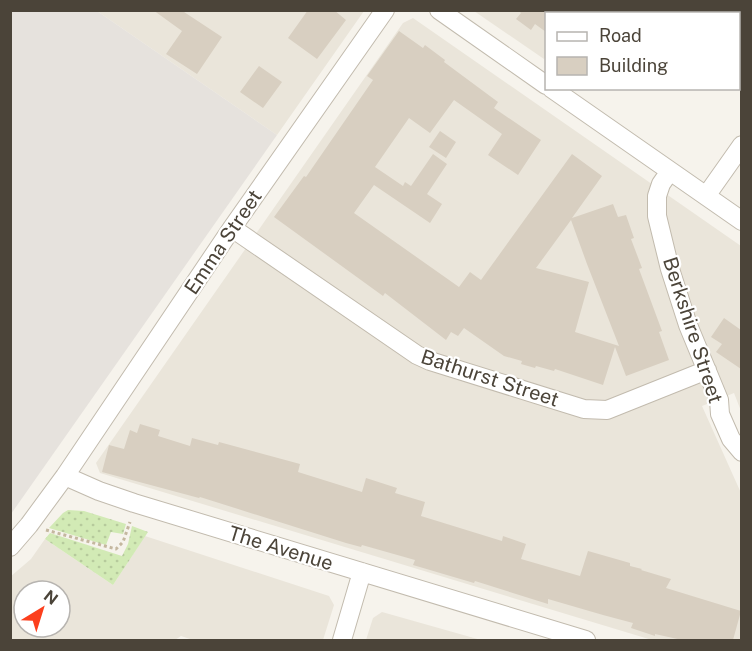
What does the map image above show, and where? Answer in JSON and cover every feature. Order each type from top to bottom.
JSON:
[{"type":"street","name":"Emma Street","points":[[65,476],[232,228],[385,10]]},
{"type":"street","points":[[439,10],[545,84]]},
{"type":"street","points":[[554,90],[741,221]]},
{"type":"street","points":[[706,196],[741,145]]},
{"type":"street","name":"Berkshire Street","points":[[670,171],[661,184],[657,196],[657,216],[670,268],[688,325],[719,400],[720,414],[731,438],[741,452]]},
{"type":"street","name":"Bathurst Street","points":[[232,228],[417,355],[584,409],[607,410],[707,370]]},
{"type":"street","points":[[10,547],[65,476]]},
{"type":"street","name":"The Avenue","points":[[65,476],[134,503],[586,640]]},
{"type":"street","points":[[342,640],[362,572]]},
{"type":"path","points":[[44,530],[116,549],[123,542],[130,522]]},
{"type":"shaded area","points":[[11,10],[97,11],[277,135],[11,514]]},
{"type":"shaded area","points":[[97,11],[364,11],[277,135]]},
{"type":"shaded area","points":[[474,11],[578,11],[545,12],[544,59]]},
{"type":"shaded area","points":[[413,18],[741,246],[741,411],[734,393],[702,406],[741,493],[741,640],[652,640],[100,473],[96,463],[403,23]]},
{"type":"shaded area","points":[[145,536],[329,596],[334,605],[323,640],[193,640],[181,636],[175,640],[11,640],[10,577],[31,559],[45,539],[113,585]]},
{"type":"shaded area","points":[[382,612],[481,640],[366,640],[373,618]]},
{"type":"green space","points":[[68,510],[84,511],[126,524],[123,534],[111,532],[106,545],[49,528]]},
{"type":"green space","points":[[132,526],[148,532],[113,585],[45,539],[50,533],[122,556],[128,544]]},
{"type":"building","points":[[153,10],[181,10],[222,37],[197,74],[166,54],[182,31]]},
{"type":"building","points":[[308,10],[334,10],[346,20],[317,59],[288,38]]},
{"type":"building","points":[[518,10],[546,10],[545,31],[535,24],[531,30],[516,19],[521,13]]},
{"type":"building","points":[[399,31],[423,48],[425,45],[445,60],[444,62],[498,102],[494,108],[541,140],[518,175],[488,155],[502,134],[454,100],[430,133],[409,118],[375,167],[403,186],[405,182],[411,186],[433,154],[447,164],[427,194],[442,204],[430,223],[374,185],[354,213],[459,287],[470,272],[481,280],[572,154],[602,176],[572,218],[613,204],[618,217],[626,215],[634,238],[631,239],[642,268],[639,269],[662,331],[659,332],[669,360],[626,376],[615,347],[603,385],[555,369],[554,371],[521,364],[522,361],[504,356],[464,328],[458,336],[451,332],[446,340],[385,293],[383,296],[274,217],[304,176],[306,177],[373,80],[367,76]],"holes":[[[571,220],[619,346],[575,332],[589,282],[536,268]]]},
{"type":"building","points":[[259,66],[282,82],[263,108],[240,92]]},
{"type":"building","points":[[440,131],[456,142],[446,158],[429,147]]},
{"type":"building","points":[[724,318],[741,330],[741,369],[716,352],[722,344],[711,337]]},
{"type":"building","points":[[140,424],[160,430],[158,436],[190,446],[192,438],[218,445],[219,442],[300,464],[298,472],[362,492],[366,478],[397,488],[395,493],[425,502],[421,516],[502,541],[503,536],[526,544],[521,559],[580,576],[588,551],[630,563],[630,566],[671,579],[666,588],[741,611],[733,640],[682,640],[655,634],[655,636],[631,628],[633,623],[548,599],[548,604],[475,581],[474,583],[413,565],[415,560],[362,545],[361,547],[346,543],[200,497],[102,472],[109,445],[124,449],[130,430],[137,433]]}]
